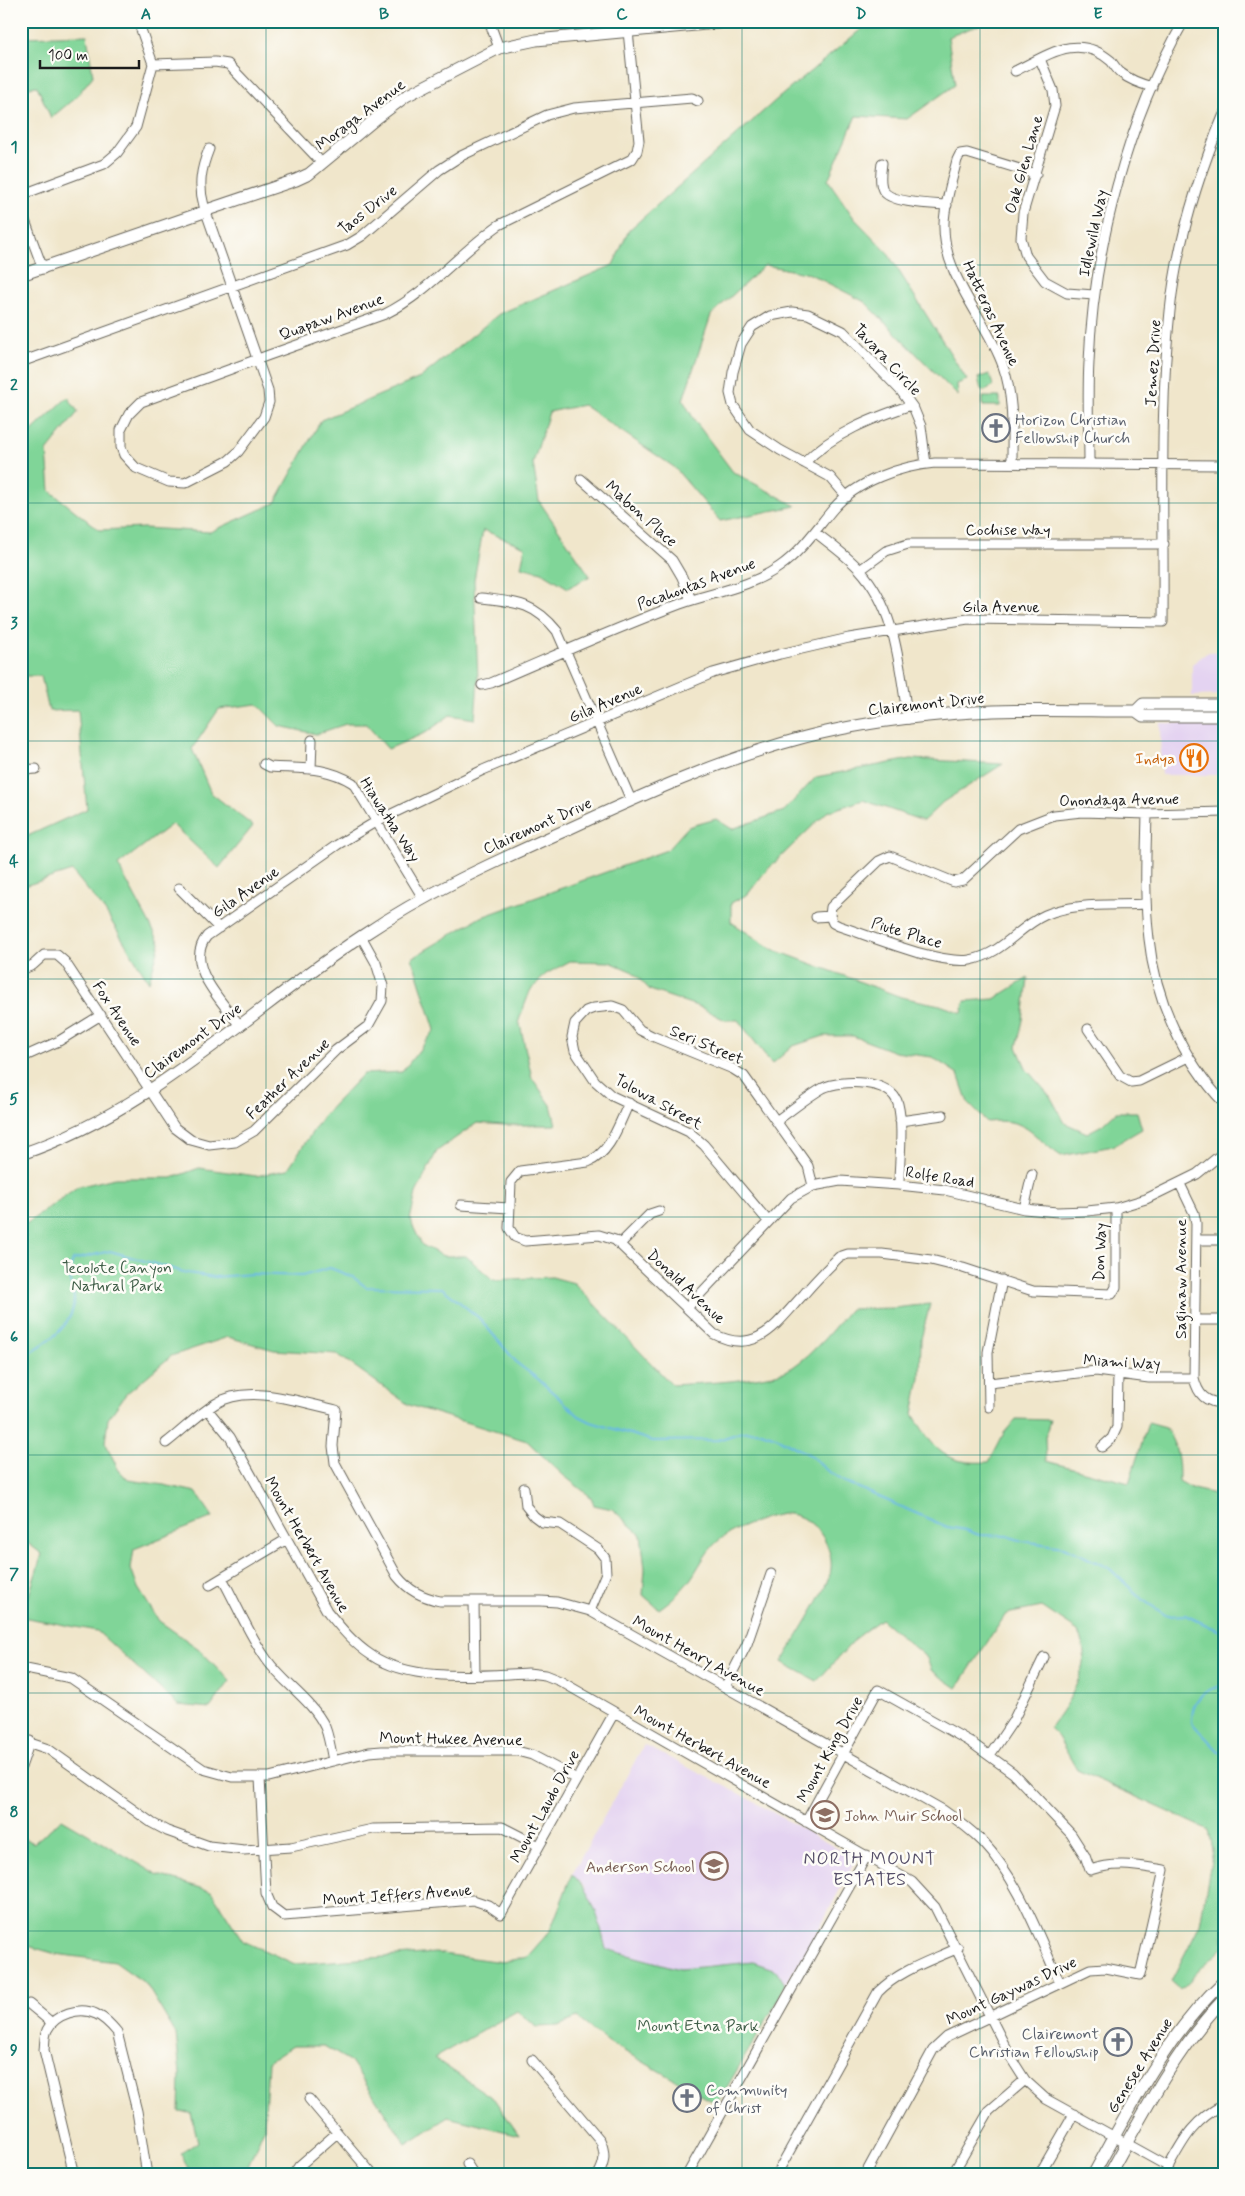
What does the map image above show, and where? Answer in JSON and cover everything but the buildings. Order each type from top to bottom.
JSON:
[{"type":"main road","name":"Moraga Avenue","points":[[21,275],[43,269],[309,174],[406,96],[499,48],[536,40],[628,26],[738,21]]},
{"type":"main road","name":"Clairemont Drive","points":[[1136,712],[1143,704],[1224,704]]},
{"type":"main road","name":"Clairemont Drive","points":[[21,1154],[87,1128],[151,1090],[361,936],[423,898],[483,867],[631,800],[743,756],[806,737],[940,715],[1005,711],[1136,712],[1143,716],[1224,716]]},
{"type":"main road","name":"Genesee Avenue","points":[[1092,2175],[1176,2035],[1196,2008],[1224,1981]]},
{"type":"main road","name":"Genesee Avenue","points":[[1109,2175],[1178,2055],[1203,2022],[1224,1999]]},
{"type":"street","points":[[21,195],[104,164],[117,153],[136,128],[153,64],[138,21]]},
{"type":"street","points":[[489,21],[499,48]]},
{"type":"street","name":"Idlewild Way","points":[[1089,464],[1089,362],[1094,295],[1102,246],[1127,153],[1152,87],[1184,21]]},
{"type":"street","points":[[628,26],[634,102]]},
{"type":"street","points":[[1015,70],[1053,52],[1072,46],[1085,47],[1111,61],[1120,73],[1134,81],[1152,87]]},
{"type":"street","name":"Oak Glen Lane","points":[[1040,58],[1053,90],[1055,106],[1020,229],[1026,256],[1041,278],[1059,290],[1067,293],[1094,295]]},
{"type":"street","points":[[153,64],[215,62],[228,64],[322,163]]},
{"type":"street","name":"Taos Drive","points":[[21,362],[347,245],[362,236],[439,170],[461,156],[547,116],[574,108],[634,102],[692,98],[698,101]]},
{"type":"street","name":"Quapaw Avenue","points":[[259,359],[268,390],[269,402],[264,417],[238,452],[228,461],[185,483],[169,482],[136,468],[124,455],[121,446],[121,430],[129,414],[141,402],[397,308],[423,289],[482,236],[499,225],[632,159],[637,151],[639,141],[634,102]]},
{"type":"street","name":"Jemez Drive","points":[[1163,622],[1165,378],[1170,310],[1180,252],[1196,188],[1224,114]]},
{"type":"street","points":[[209,149],[202,166],[200,194],[259,359]]},
{"type":"street","name":"Hatteras Avenue","points":[[1012,463],[1012,411],[1004,366],[956,274],[946,245],[944,224],[957,160],[960,154],[967,153],[1036,174]]},
{"type":"street","points":[[882,162],[880,179],[883,191],[886,194],[898,200],[947,205]]},
{"type":"street","points":[[21,210],[43,269]]},
{"type":"street","name":"Tavara Circle","points":[[847,497],[830,477],[780,450],[750,430],[733,404],[730,393],[733,372],[742,344],[752,327],[770,316],[792,312],[808,314],[843,331],[901,391],[911,405],[921,426],[926,464]]},
{"type":"street","points":[[804,463],[820,447],[862,424],[911,405]]},
{"type":"street","name":"Pocahontas Avenue","points":[[482,685],[491,683],[635,621],[691,600],[750,583],[778,568],[794,556],[835,507],[847,497],[874,480],[898,470],[926,464],[1224,465]]},
{"type":"street","name":"Mabon Place","points":[[581,479],[672,560],[682,577],[691,600]]},
{"type":"street","points":[[815,532],[860,570],[883,605],[894,631],[908,719]]},
{"type":"street","name":"Cochise Way","points":[[860,570],[886,551],[908,544],[1164,544]]},
{"type":"street","points":[[481,598],[518,602],[546,617],[557,631],[631,800]]},
{"type":"street","name":"Gila Avenue","points":[[240,1026],[200,970],[198,955],[202,942],[337,845],[377,821],[483,770],[713,673],[789,652],[894,631],[968,620],[1163,622]]},
{"type":"street","points":[[311,769],[312,740]]},
{"type":"street","name":"Hiawatha Way","points":[[264,764],[270,767],[311,769],[338,774],[353,783],[423,898]]},
{"type":"street","points":[[21,770],[36,769]]},
{"type":"street","name":"Onondaga Avenue","points":[[830,916],[831,907],[879,861],[890,856],[954,882],[962,880],[1018,829],[1041,818],[1082,812],[1146,814],[1224,812]]},
{"type":"street","points":[[1146,814],[1146,904],[1149,940],[1162,996],[1188,1057],[1224,1103]]},
{"type":"street","points":[[180,888],[219,928]]},
{"type":"street","name":"Piute Place","points":[[830,916],[834,923],[839,926],[941,959],[970,960],[992,953],[1044,916],[1075,907],[1146,904]]},
{"type":"street","points":[[816,917],[830,916]]},
{"type":"street","name":"Feather Avenue","points":[[151,1090],[175,1128],[191,1140],[210,1145],[235,1142],[254,1131],[336,1050],[368,1026],[382,1001],[382,977],[361,936]]},
{"type":"street","name":"Fox Avenue","points":[[21,970],[33,965],[44,955],[57,955],[65,962],[151,1090]]},
{"type":"street","name":"Seri Street","points":[[575,1023],[586,1011],[612,1006],[623,1010],[640,1030],[733,1069],[744,1076],[808,1166],[813,1186]]},
{"type":"street","points":[[21,1058],[59,1041],[101,1015]]},
{"type":"street","name":"Tolowa Street","points":[[575,1023],[572,1037],[575,1051],[595,1081],[612,1096],[689,1132],[704,1145],[768,1220]]},
{"type":"street","points":[[1088,1029],[1120,1076],[1131,1082],[1139,1081],[1188,1057]]},
{"type":"street","points":[[776,1121],[824,1088],[834,1084],[875,1084],[886,1088],[898,1102],[900,1121],[899,1185]]},
{"type":"street","points":[[461,1205],[509,1208],[511,1182],[520,1171],[588,1162],[595,1159],[605,1150],[629,1103]]},
{"type":"street","points":[[900,1121],[943,1115]]},
{"type":"street","name":"Rolfe Road","points":[[687,1308],[768,1220],[791,1198],[813,1186],[840,1181],[899,1185],[945,1190],[1024,1209],[1079,1212],[1116,1208],[1146,1199],[1180,1184],[1224,1152]]},
{"type":"street","points":[[1024,1209],[1032,1174]]},
{"type":"street","name":"Saginaw Avenue","points":[[1180,1184],[1194,1213],[1196,1240],[1194,1378]]},
{"type":"street","name":"Donald Avenue","points":[[509,1208],[509,1228],[515,1237],[525,1241],[600,1235],[615,1240],[714,1334],[724,1339],[738,1342],[753,1339],[772,1330],[839,1257],[848,1254],[882,1254],[931,1260],[1002,1280],[1033,1291],[1109,1294]]},
{"type":"street","name":"Don Way","points":[[1109,1294],[1112,1294],[1116,1287],[1116,1208]]},
{"type":"street","points":[[620,1244],[650,1214],[659,1211]]},
{"type":"street","points":[[1196,1240],[1224,1240]]},
{"type":"street","points":[[989,1407],[988,1352],[1002,1280]]},
{"type":"street","points":[[1195,1320],[1224,1320]]},
{"type":"street","name":"Miami Way","points":[[989,1383],[1096,1371],[1149,1378],[1194,1378]]},
{"type":"street","points":[[1102,1447],[1112,1438],[1116,1427],[1118,1374]]},
{"type":"street","points":[[1194,1378],[1197,1389],[1204,1399],[1213,1403],[1224,1403]]},
{"type":"street","name":"Mount Henry Avenue","points":[[208,1410],[215,1404],[233,1396],[255,1394],[336,1410],[333,1446],[335,1463],[397,1576],[412,1591],[424,1597],[440,1601],[558,1602],[590,1611],[943,1810],[982,1841],[1007,1874],[1060,1983]]},
{"type":"street","points":[[166,1443],[208,1410]]},
{"type":"street","name":"Mount Herbert Avenue","points":[[208,1410],[230,1437],[327,1611],[348,1637],[372,1656],[402,1668],[424,1673],[475,1675],[528,1673],[545,1675],[560,1681],[912,1882],[935,1907],[958,1948],[990,2016],[1025,2080],[1046,2098],[1127,2143],[1166,2171]]},
{"type":"street","points":[[524,1488],[526,1506],[534,1516],[542,1522],[560,1524],[598,1549],[605,1558],[606,1573],[590,1611]]},
{"type":"street","points":[[210,1585],[287,1539]]},
{"type":"street","points":[[725,1687],[747,1644],[772,1574]]},
{"type":"street","points":[[222,1578],[266,1658],[278,1675],[307,1701],[318,1715],[326,1729],[333,1761]]},
{"type":"street","points":[[474,1601],[475,1675]]},
{"type":"street","points":[[990,1756],[1013,1721],[1044,1657]]},
{"type":"street","name":"Mount Hukee Avenue","points":[[21,1668],[71,1678],[203,1769],[232,1777],[260,1778],[382,1751],[517,1751],[532,1755],[577,1779]]},
{"type":"street","name":"Mount King Drive","points":[[806,1822],[878,1690],[990,1756]]},
{"type":"street","name":"Mount Laudo Drive","points":[[500,1914],[614,1713]]},
{"type":"street","points":[[21,1767],[25,1741],[48,1749],[144,1817],[167,1831],[210,1846],[244,1850],[264,1849],[291,1847],[374,1829],[502,1826],[539,1846]]},
{"type":"street","name":"Mount Gaywas Drive","points":[[865,2175],[933,2050],[947,2037],[1090,1969],[1105,1968],[1140,1975],[1164,1870],[1118,1864],[1105,1865],[1090,1870],[1084,1856],[1062,1823],[1013,1773],[990,1756]]},
{"type":"street","points":[[260,1778],[264,1849]]},
{"type":"street","name":"Mount Jeffers Avenue","points":[[264,1849],[266,1893],[272,1907],[284,1916],[293,1917],[473,1900],[488,1905],[500,1914]]},
{"type":"street","points":[[687,2175],[867,1855]]},
{"type":"street","points":[[776,2175],[878,1992],[903,1973],[958,1948]]},
{"type":"street","points":[[29,2004],[52,2023]]},
{"type":"street","points":[[74,2175],[44,2050],[45,2036],[52,2023],[68,2013],[87,2011],[96,2014],[111,2024],[117,2032],[137,2111],[147,2175]]},
{"type":"street","points":[[532,2060],[600,2140],[604,2148],[604,2158],[598,2175]]},
{"type":"street","points":[[952,2175],[989,2111],[1025,2080]]},
{"type":"street","points":[[308,2099],[373,2175]]},
{"type":"street","points":[[1166,2171],[1195,2123],[1211,2111],[1224,2106]]},
{"type":"street","points":[[1039,2175],[1074,2114]]},
{"type":"street","points":[[293,2175],[298,2166],[337,2133]]},
{"type":"street","points":[[467,2164],[474,2175]]},
{"type":"shaded area","points":[[1208,652],[1224,652],[1224,695],[1192,696],[1192,664]]},
{"type":"shaded area","points":[[1160,723],[1224,724],[1224,775],[1161,775]]},
{"type":"shaded area","name":"Anderson School","points":[[644,1745],[738,1793],[856,1859],[807,1951],[785,1984],[776,1970],[753,1962],[680,1969],[605,1949],[603,1934],[584,1886],[572,1874]]},
{"type":"green space","points":[[871,21],[989,21],[948,37],[955,85],[907,119],[856,116],[828,180],[854,218],[887,252],[967,380],[957,384],[958,396],[865,302],[810,274],[765,265],[711,315],[683,400],[695,421],[733,472],[796,506],[720,521],[674,467],[583,405],[549,412],[533,463],[539,501],[590,576],[568,588],[542,572],[521,567],[525,547],[483,530],[474,580],[478,680],[475,719],[450,715],[427,732],[388,749],[366,724],[346,724],[316,734],[279,726],[257,704],[219,709],[192,749],[211,793],[253,826],[219,868],[172,824],[118,865],[160,943],[149,982],[105,911],[72,871],[21,887],[21,839],[87,809],[78,710],[49,711],[41,676],[21,676],[21,441],[68,397],[78,412],[47,451],[50,491],[99,530],[144,528],[210,532],[275,503],[321,420],[420,378],[499,314],[613,265],[629,230],[776,100]]},
{"type":"green space","points":[[87,35],[93,76],[76,97],[51,118],[37,86],[21,88],[21,37]]},
{"type":"green space","points":[[989,374],[993,385],[984,391],[981,389],[978,378]]},
{"type":"green space","points":[[983,397],[1000,397],[1000,406],[983,406]]},
{"type":"green space","name":"Tecolote Canyon Natural Park","points":[[911,759],[1003,764],[943,802],[923,821],[863,800],[827,812],[764,873],[748,894],[731,903],[731,922],[772,949],[901,997],[940,1005],[962,1013],[965,1001],[994,999],[1028,978],[1023,1020],[1017,1047],[1027,1070],[1050,1096],[1065,1123],[1087,1133],[1102,1125],[1116,1112],[1137,1112],[1142,1129],[1113,1146],[1061,1156],[1028,1129],[1020,1125],[1001,1121],[987,1122],[968,1103],[958,1074],[932,1057],[895,1052],[853,1036],[824,1036],[793,1046],[772,1064],[738,1020],[725,1020],[700,1007],[650,990],[633,972],[610,962],[570,961],[546,974],[530,991],[519,1020],[532,1078],[551,1105],[556,1125],[477,1123],[437,1151],[416,1193],[410,1220],[422,1245],[443,1256],[466,1256],[493,1280],[552,1277],[574,1283],[672,1385],[736,1380],[783,1372],[793,1367],[809,1354],[850,1309],[894,1308],[930,1304],[921,1339],[920,1378],[913,1414],[928,1438],[951,1458],[962,1461],[989,1462],[1004,1433],[1016,1419],[1050,1420],[1045,1437],[1046,1461],[1129,1483],[1148,1423],[1166,1428],[1177,1454],[1179,1481],[1193,1489],[1224,1496],[1224,1946],[1180,1989],[1171,1981],[1200,1924],[1213,1850],[1209,1830],[1077,1770],[1058,1737],[1049,1728],[1072,1694],[1083,1664],[1083,1645],[1078,1631],[1042,1607],[1006,1614],[957,1688],[931,1670],[927,1658],[881,1619],[858,1636],[817,1681],[782,1662],[821,1595],[831,1570],[830,1557],[825,1541],[819,1531],[806,1520],[796,1515],[783,1514],[755,1522],[728,1534],[710,1550],[683,1588],[659,1609],[643,1595],[645,1569],[641,1535],[612,1509],[594,1505],[591,1497],[563,1475],[527,1441],[409,1405],[337,1354],[274,1350],[228,1337],[171,1356],[126,1394],[108,1419],[105,1442],[118,1469],[128,1480],[196,1492],[213,1517],[134,1549],[131,1568],[138,1588],[159,1621],[199,1649],[230,1681],[210,1708],[178,1705],[97,1631],[22,1617],[42,1554],[21,1538],[22,1227],[77,1187],[115,1178],[172,1178],[199,1168],[256,1176],[287,1170],[323,1116],[363,1074],[402,1072],[435,1030],[412,958],[479,918],[667,850],[688,827],[716,819],[732,829],[784,811],[816,777]]},
{"type":"green space","name":"Mount Etna Park","points":[[62,1819],[158,1875],[211,1891],[243,1941],[295,1964],[435,1953],[502,1962],[527,1957],[550,1931],[572,1874],[591,1900],[606,1949],[680,1969],[753,1962],[776,1970],[785,1984],[777,2002],[717,2104],[610,2043],[577,2018],[558,2026],[537,2027],[517,2011],[434,2058],[494,2099],[519,2135],[448,2117],[406,2144],[351,2062],[324,2046],[293,2046],[268,2062],[264,2128],[244,2175],[191,2175],[181,2153],[198,2142],[191,2113],[179,2112],[180,2074],[176,2034],[146,1984],[115,1962],[56,1954],[21,1944],[21,1837],[34,1843]]},
{"type":"waterway","points":[[21,1358],[56,1335],[69,1319],[74,1299],[70,1276],[73,1260],[110,1251],[187,1273],[215,1277],[252,1274],[302,1276],[330,1268],[353,1277],[366,1287],[442,1288],[479,1318],[518,1364],[538,1379],[579,1416],[591,1422],[653,1441],[718,1440],[742,1432],[758,1431],[776,1437],[810,1455],[825,1469],[843,1481],[947,1527],[966,1530],[979,1535],[1008,1536],[1022,1541],[1064,1547],[1109,1568],[1143,1600],[1167,1616],[1185,1615],[1224,1633]]},
{"type":"waterway","points":[[1224,1686],[1210,1690],[1199,1697],[1193,1708],[1192,1715],[1192,1723],[1224,1757]]},
{"type":"place","name":"Horizon Christian Fellowship Church","points":[[996,428]]},
{"type":"place","name":"Indya","points":[[1194,758]]},
{"type":"place","name":"John Muir School","points":[[825,1815]]},
{"type":"place","name":"Anderson School","points":[[714,1866]]},
{"type":"place","name":"Clairemont Christian Fellowship","points":[[1118,2042]]},
{"type":"place","name":"Community of Christ","points":[[687,2098]]},
{"type":"district","name":"NORTH MOUNT ESTATES","points":[[870,1868]]}]
